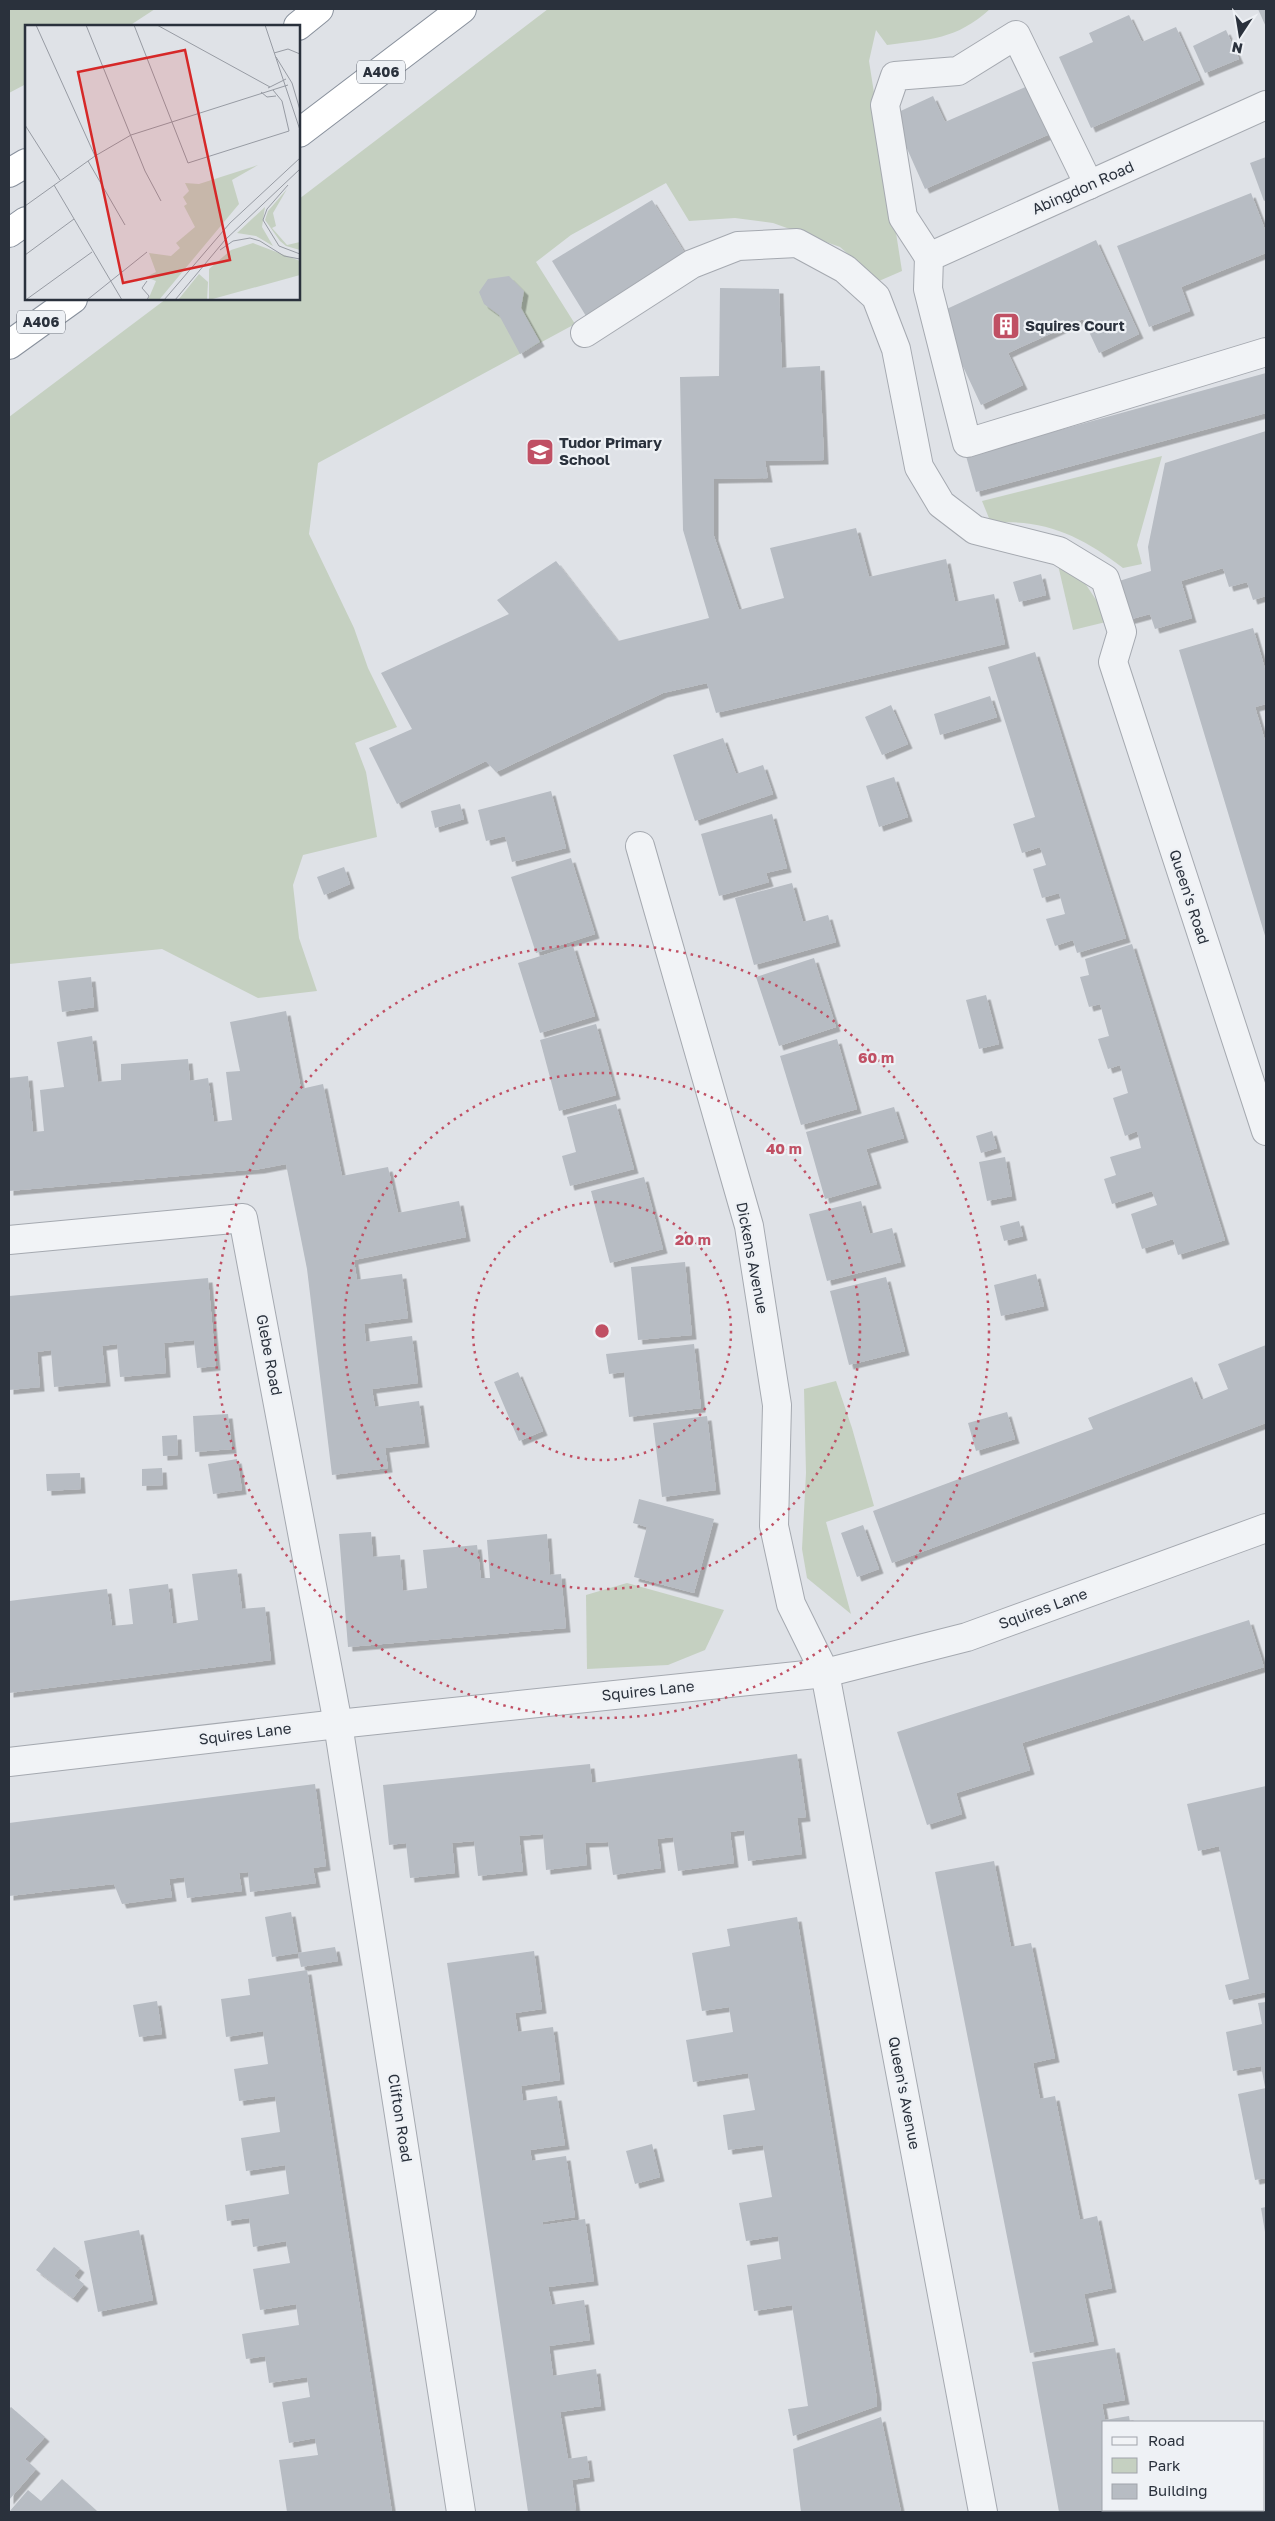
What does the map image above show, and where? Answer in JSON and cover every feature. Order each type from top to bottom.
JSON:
[{"type":"highway","points":[[299,25],[319,9]]},
{"type":"highway","name":"A406","points":[[300,132],[462,9]]},
{"type":"highway","points":[[9,173],[25,164]]},
{"type":"highway","points":[[9,233],[25,222]]},
{"type":"highway","name":"A406","points":[[9,345],[73,300]]},
{"type":"street","points":[[1089,185],[1016,35],[958,71],[895,76],[885,105],[903,217],[929,257],[928,289],[967,443],[1266,352]]},
{"type":"street","name":"Abingdon Road","points":[[929,257],[1266,106]]},
{"type":"street","name":"Queen's Road","points":[[585,333],[692,264],[738,246],[797,243],[845,269],[876,297],[896,349],[920,466],[941,504],[975,530],[1058,551],[1105,579],[1122,632],[1113,662],[1266,1131]]},
{"type":"street","name":"Dickens Avenue","points":[[640,846],[749,1226],[777,1405],[774,1526],[792,1604],[825,1673]]},
{"type":"street","name":"Glebe Road","points":[[9,1240],[243,1218],[338,1724]]},
{"type":"street","name":"Squires Lane","points":[[9,1762],[338,1724],[825,1673],[967,1636],[1266,1528]]},
{"type":"street","name":"Queen's Avenue","points":[[825,1673],[982,2512]]},
{"type":"street","name":"Clifton Road","points":[[338,1724],[461,2512]]},
{"type":"green space","points":[[9,9],[155,9],[131,25],[25,25],[25,85],[9,93]]},
{"type":"green space","points":[[548,9],[990,9],[966,27],[930,39],[887,45],[876,30],[869,61],[902,271],[879,281],[840,247],[773,223],[735,218],[689,221],[666,183],[571,235],[536,262],[575,324],[318,463],[309,534],[354,628],[368,668],[397,727],[355,743],[366,772],[377,837],[303,855],[293,885],[299,938],[317,991],[258,998],[162,949],[9,964],[9,417],[165,300],[300,300],[300,198]]},
{"type":"green space","points":[[1162,456],[1137,545],[1142,564],[1123,568],[1078,539],[1046,527],[1010,522],[991,523],[982,501]]},
{"type":"green space","points":[[1058,565],[1075,568],[1110,621],[1073,630]]},
{"type":"green space","points":[[836,1381],[852,1428],[874,1506],[826,1522],[851,1614],[807,1578],[802,1549],[806,1473],[804,1389]]},
{"type":"green space","points":[[627,1583],[724,1610],[705,1650],[668,1665],[587,1669],[586,1595]]},
{"type":"building","points":[[1258,9],[1266,9],[1266,27]]},
{"type":"building","points":[[1129,15],[1142,42],[1176,27],[1200,80],[1091,128],[1059,57],[1093,42],[1089,33]]},
{"type":"building","points":[[1226,30],[1239,59],[1205,73],[1193,46]]},
{"type":"building","points":[[1030,85],[1052,133],[925,189],[892,115],[933,96],[945,122]]},
{"type":"building","points":[[1266,157],[1266,200],[1264,201],[1250,163]]},
{"type":"building","name":"Squires Court","points":[[1251,193],[1266,232],[1266,253],[1181,287],[1190,311],[1149,327],[1117,246]]},
{"type":"building","points":[[652,200],[686,255],[586,316],[552,261]]},
{"type":"building","name":"Squires Court","points":[[1096,240],[1139,334],[1099,353],[1083,319],[1008,353],[1023,385],[981,405],[938,313]]},
{"type":"building","points":[[509,276],[524,291],[521,308],[540,342],[520,354],[499,315],[484,304],[479,292],[488,279]]},
{"type":"building","points":[[720,288],[779,289],[782,368],[820,366],[824,460],[765,461],[768,478],[714,479],[714,536],[739,610],[784,598],[770,548],[856,528],[869,577],[946,559],[955,602],[994,594],[1005,644],[716,713],[707,683],[663,693],[496,772],[486,761],[397,804],[369,748],[412,729],[381,673],[509,614],[497,600],[556,561],[618,641],[709,618],[683,530],[680,377],[719,376]]},
{"type":"building","points":[[1266,373],[1266,413],[976,492],[966,456]]},
{"type":"building","points":[[1266,431],[1266,596],[1253,600],[1247,582],[1229,587],[1223,568],[1181,581],[1192,618],[1155,629],[1150,614],[1128,620],[1116,582],[1151,571],[1148,547],[1165,463]]},
{"type":"building","points":[[1041,574],[1046,595],[1019,602],[1013,582]]},
{"type":"building","points":[[1253,628],[1266,672],[1266,704],[1255,707],[1266,744],[1266,939],[1179,650]]},
{"type":"building","points":[[1035,652],[1126,938],[1077,953],[1073,940],[1055,946],[1046,919],[1065,914],[1059,893],[1042,898],[1033,869],[1046,865],[1040,847],[1022,853],[1013,824],[1035,817],[988,667]]},
{"type":"building","points":[[990,696],[997,717],[940,735],[934,714]]},
{"type":"building","points":[[891,705],[908,744],[882,755],[865,717]]},
{"type":"building","points":[[723,738],[736,774],[763,765],[773,794],[695,821],[673,755]]},
{"type":"building","points":[[894,777],[908,817],[879,827],[866,786]]},
{"type":"building","points":[[551,791],[566,848],[512,862],[505,836],[486,841],[478,810]]},
{"type":"building","points":[[460,804],[464,819],[435,828],[431,811]]},
{"type":"building","points":[[772,814],[787,868],[766,873],[769,882],[719,896],[701,834]]},
{"type":"building","points":[[571,858],[595,934],[536,953],[511,877]]},
{"type":"building","points":[[344,867],[350,884],[324,895],[317,877]]},
{"type":"building","points":[[792,883],[803,922],[828,915],[836,942],[754,965],[735,898]]},
{"type":"building","points":[[1132,944],[1225,1240],[1178,1255],[1173,1239],[1142,1249],[1131,1214],[1157,1205],[1152,1191],[1112,1204],[1104,1179],[1116,1175],[1110,1157],[1141,1148],[1137,1131],[1125,1136],[1113,1098],[1128,1093],[1120,1065],[1108,1069],[1098,1039],[1109,1036],[1100,1004],[1089,1007],[1080,977],[1089,975],[1085,959]]},
{"type":"building","points":[[573,946],[595,1016],[540,1033],[518,963]]},
{"type":"building","points":[[814,958],[836,1027],[779,1046],[756,977]]},
{"type":"building","points":[[91,977],[94,1007],[62,1012],[58,981]]},
{"type":"building","points":[[986,995],[999,1044],[979,1049],[966,1000]]},
{"type":"building","points":[[286,1011],[301,1089],[323,1084],[342,1176],[388,1167],[398,1213],[459,1201],[466,1237],[354,1260],[357,1280],[402,1274],[408,1318],[364,1324],[366,1342],[412,1336],[418,1383],[372,1389],[375,1407],[419,1401],[425,1443],[385,1448],[388,1468],[332,1475],[307,1269],[286,1164],[260,1169],[9,1191],[9,1078],[28,1076],[33,1132],[44,1131],[40,1090],[64,1087],[57,1042],[92,1036],[98,1082],[121,1080],[121,1064],[188,1059],[190,1081],[208,1078],[214,1122],[232,1120],[226,1072],[240,1071],[230,1022]]},
{"type":"building","points":[[596,1024],[616,1095],[559,1111],[540,1040]]},
{"type":"building","points":[[837,1039],[857,1109],[801,1125],[780,1056]]},
{"type":"building","points":[[616,1104],[634,1169],[570,1186],[562,1156],[576,1152],[567,1117]]},
{"type":"building","points":[[894,1107],[904,1138],[866,1149],[877,1184],[825,1199],[806,1132]]},
{"type":"building","points":[[992,1131],[997,1148],[981,1153],[976,1136]]},
{"type":"building","points":[[1005,1157],[1012,1196],[987,1201],[979,1162]]},
{"type":"building","points":[[644,1177],[663,1249],[610,1263],[591,1191]]},
{"type":"building","points":[[861,1201],[870,1234],[892,1228],[901,1262],[827,1281],[809,1214]]},
{"type":"building","points":[[1019,1221],[1023,1236],[1004,1241],[1000,1226]]},
{"type":"building","points":[[685,1262],[692,1335],[638,1340],[631,1267]]},
{"type":"building","points":[[1036,1274],[1044,1306],[1001,1316],[994,1285]]},
{"type":"building","points":[[886,1277],[905,1351],[849,1365],[830,1291]]},
{"type":"building","points":[[208,1278],[216,1366],[197,1368],[194,1340],[164,1343],[166,1373],[120,1377],[117,1344],[102,1346],[106,1382],[54,1387],[51,1350],[37,1352],[40,1387],[9,1390],[9,1296]]},
{"type":"building","points":[[694,1344],[701,1408],[629,1417],[624,1372],[609,1374],[606,1354]]},
{"type":"building","points":[[1266,1345],[1266,1423],[892,1563],[873,1511],[1093,1429],[1088,1418],[1192,1377],[1201,1400],[1228,1389],[1218,1364]]},
{"type":"building","points":[[518,1372],[543,1431],[519,1441],[494,1382]]},
{"type":"building","points":[[1007,1412],[1015,1439],[976,1451],[968,1423]]},
{"type":"building","points":[[228,1414],[232,1449],[195,1452],[193,1416]]},
{"type":"building","points":[[707,1416],[716,1490],[662,1497],[653,1423]]},
{"type":"building","points":[[177,1435],[178,1455],[163,1456],[162,1436]]},
{"type":"building","points":[[237,1459],[242,1490],[213,1494],[208,1464]]},
{"type":"building","points":[[162,1468],[163,1485],[142,1486],[142,1469]]},
{"type":"building","points":[[80,1473],[81,1489],[47,1491],[46,1474]]},
{"type":"building","points":[[639,1499],[714,1519],[694,1593],[634,1577],[647,1527],[633,1523]]},
{"type":"building","points":[[863,1525],[879,1569],[857,1577],[841,1533]]},
{"type":"building","points":[[371,1532],[373,1557],[400,1555],[403,1591],[427,1588],[423,1550],[477,1545],[481,1578],[490,1578],[487,1540],[547,1534],[550,1575],[561,1574],[566,1628],[348,1647],[339,1534]]},
{"type":"building","points":[[237,1569],[242,1609],[265,1607],[271,1660],[9,1693],[9,1601],[107,1589],[112,1626],[133,1624],[129,1589],[168,1584],[173,1624],[198,1620],[192,1574]]},
{"type":"building","points":[[1249,1620],[1264,1667],[1022,1743],[1030,1770],[956,1793],[962,1814],[927,1825],[897,1732]]},
{"type":"building","points":[[797,1754],[806,1817],[797,1818],[802,1854],[748,1861],[744,1830],[730,1832],[734,1863],[678,1871],[673,1837],[657,1839],[661,1868],[613,1875],[608,1842],[585,1843],[587,1865],[546,1870],[543,1834],[519,1836],[523,1871],[478,1876],[474,1841],[452,1843],[455,1873],[410,1878],[406,1843],[389,1845],[383,1785],[590,1764],[592,1783]]},
{"type":"building","points":[[315,1784],[326,1866],[313,1868],[316,1883],[250,1892],[248,1872],[239,1873],[242,1891],[187,1898],[184,1877],[169,1879],[172,1897],[122,1904],[114,1884],[9,1896],[9,1823]]},
{"type":"building","points":[[1266,1786],[1266,1992],[1229,2000],[1225,1985],[1249,1979],[1219,1846],[1198,1851],[1187,1804]]},
{"type":"building","points":[[994,1861],[1011,1947],[1031,1943],[1055,2058],[1033,2063],[1040,2099],[1055,2096],[1080,2220],[1097,2216],[1112,2288],[1084,2294],[1094,2341],[1030,2353],[935,1872]]},
{"type":"building","points":[[291,1912],[298,1953],[272,1957],[265,1917]]},
{"type":"building","points":[[797,1917],[877,2406],[793,2436],[788,2409],[808,2406],[792,2305],[754,2311],[747,2265],[781,2259],[778,2236],[746,2241],[739,2203],[772,2197],[763,2145],[728,2150],[723,2115],[755,2110],[748,2073],[693,2082],[686,2040],[733,2032],[729,2007],[702,2011],[692,1953],[730,1946],[727,1929]]},
{"type":"building","points":[[335,1947],[338,1961],[301,1967],[298,1953]]},
{"type":"building","points":[[534,1951],[542,2009],[515,2013],[518,2032],[553,2027],[560,2080],[521,2086],[523,2101],[557,2096],[565,2145],[530,2150],[532,2161],[566,2156],[575,2217],[542,2222],[543,2225],[585,2219],[594,2281],[548,2287],[552,2305],[584,2300],[590,2340],[549,2346],[553,2376],[596,2369],[601,2406],[560,2412],[568,2459],[587,2456],[590,2477],[572,2480],[576,2510],[556,2512],[528,2512],[447,1963]]},
{"type":"building","points":[[307,1970],[392,2512],[287,2512],[279,2460],[318,2455],[315,2438],[289,2443],[282,2402],[310,2397],[307,2377],[269,2383],[265,2356],[246,2359],[242,2334],[299,2325],[296,2304],[260,2310],[253,2269],[290,2263],[286,2241],[253,2247],[249,2218],[227,2221],[225,2205],[289,2194],[285,2165],[246,2171],[241,2138],[280,2132],[275,2096],[239,2101],[234,2069],[268,2064],[263,2031],[226,2037],[221,1999],[250,1995],[248,1979]]},
{"type":"building","points":[[157,2001],[162,2034],[139,2037],[133,2005]]},
{"type":"building","points":[[1266,2002],[1265,2087],[1261,2066],[1233,2071],[1226,2032],[1262,2024],[1258,2003]]},
{"type":"building","points":[[1266,2088],[1266,2178],[1255,2180],[1238,2094]]},
{"type":"building","points":[[652,2144],[660,2177],[635,2184],[626,2151]]},
{"type":"building","points":[[1266,2207],[1266,2232],[1265,2232],[1261,2208]]},
{"type":"building","points":[[139,2230],[153,2300],[98,2312],[84,2241]]},
{"type":"building","points":[[54,2247],[80,2268],[74,2276],[84,2284],[73,2298],[36,2270]]},
{"type":"building","points":[[1115,2348],[1125,2400],[1102,2404],[1105,2420],[1129,2416],[1130,2421],[1102,2421],[1102,2511],[1133,2512],[1059,2512],[1032,2362]]},
{"type":"building","points":[[11,2407],[45,2437],[25,2459],[36,2469],[9,2500],[9,2409]]},
{"type":"building","points":[[881,2417],[901,2512],[801,2512],[793,2449]]},
{"type":"building","points":[[62,2479],[98,2512],[9,2512],[28,2490],[41,2501]]},
{"type":"place","name":"Squires Court","points":[[1006,326]]},
{"type":"place","name":"Tudor Primary School","points":[[540,452]]}]
